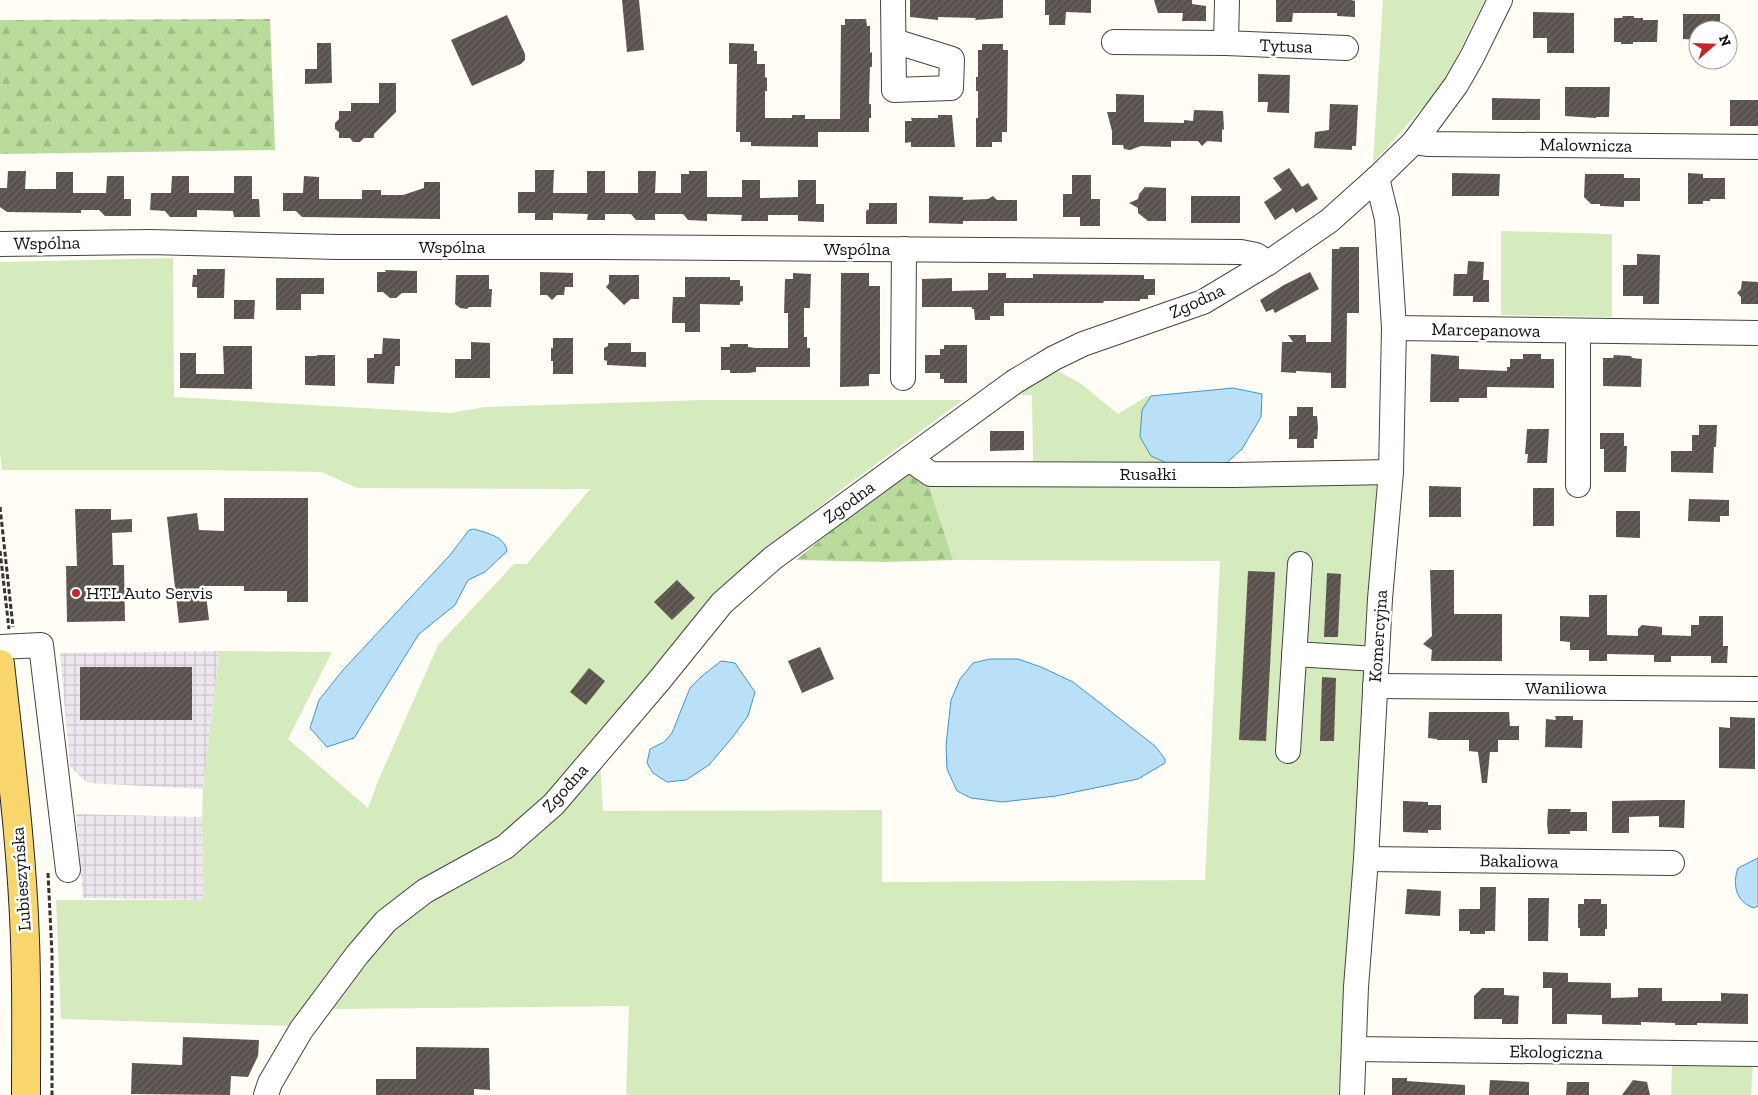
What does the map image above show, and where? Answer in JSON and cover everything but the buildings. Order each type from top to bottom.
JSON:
[{"type":"main road","name":"Lubieszyńska","points":[[6,652],[24,924],[26,1095]]},
{"type":"street","points":[[893,0],[894,42]]},
{"type":"street","points":[[1226,44],[1227,0]]},
{"type":"street","name":"Zgodna","points":[[266,1095],[270,1083],[301,1030],[357,955],[386,921],[425,891],[505,847],[554,804],[658,682],[722,603],[773,558],[1014,382],[1054,358],[1083,344],[1203,302],[1268,263],[1328,221],[1378,178],[1414,142],[1456,85],[1500,0]]},
{"type":"street","name":"Tytusa","points":[[1114,42],[1346,48]]},
{"type":"street","name":"Malownicza","points":[[1414,142],[1429,144],[1758,147]]},
{"type":"street","name":"Komercyjna","points":[[1352,1095],[1356,987],[1366,859],[1376,659],[1391,472],[1394,328],[1387,219],[1378,178]]},
{"type":"street","name":"Wspólna","points":[[0,244],[150,242],[346,247],[1241,252],[1256,255],[1268,263]]},
{"type":"street","name":"Wspólna","points":[[903,378],[904,249]]},
{"type":"street","name":"Marcepanowa","points":[[1394,328],[1758,333]]},
{"type":"street","points":[[1578,331],[1578,485]]},
{"type":"street","name":"Rusałki","points":[[909,459],[932,474],[1233,475],[1391,472]]},
{"type":"street","points":[[1288,751],[1300,564]]},
{"type":"street","points":[[6,652],[41,644],[68,870]]},
{"type":"street","points":[[1294,654],[1376,659]]},
{"type":"street","name":"Waniliowa","points":[[1375,686],[1758,690]]},
{"type":"street","name":"Bakaliowa","points":[[1366,859],[1672,863]]},
{"type":"street","name":"Ekologiczna","points":[[1354,1049],[1758,1054]]},
{"type":"path","points":[[0,508],[6,652]]},
{"type":"path","points":[[0,551],[10,635],[6,652]]},
{"type":"shaded area","points":[[219,651],[203,789],[88,783],[70,767],[60,653]]},
{"type":"shaded area","points":[[76,814],[202,817],[203,900],[83,898]]},
{"type":"green space","points":[[1383,0],[1485,0],[1442,86],[1373,163]]},
{"type":"green space","points":[[270,19],[275,150],[0,154],[0,20]]},
{"type":"green space","points":[[1501,231],[1612,234],[1612,317],[1501,315]]},
{"type":"green space","points":[[173,258],[174,397],[450,413],[485,407],[704,400],[963,400],[842,489],[768,548],[695,616],[610,723],[534,811],[475,852],[292,1026],[61,1019],[56,900],[203,900],[203,789],[219,651],[332,652],[288,739],[368,808],[438,645],[514,564],[527,564],[590,489],[357,488],[322,472],[2,470],[0,453],[0,262]]},
{"type":"green space","points":[[1054,369],[1080,383],[1118,414],[1147,396],[1151,396],[1142,410],[1169,464],[1033,465],[1032,395],[1016,395]]},
{"type":"green space","points":[[906,470],[927,480],[953,560],[885,562],[796,560]]},
{"type":"green space","points":[[927,480],[1378,481],[1339,1095],[626,1095],[629,1006],[333,1009],[392,928],[600,762],[603,811],[882,810],[882,882],[1205,880],[1220,561],[953,560]]},
{"type":"green space","points":[[1672,1063],[1753,1064],[1751,1095],[1671,1095]]},
{"type":"water","points":[[1233,388],[1262,394],[1261,417],[1242,449],[1224,465],[1169,464],[1151,456],[1140,437],[1142,410],[1151,396]]},
{"type":"water","points":[[474,529],[499,539],[506,546],[507,551],[485,572],[468,580],[455,605],[419,634],[354,738],[327,747],[310,728],[319,700],[343,670],[450,555],[469,530]]},
{"type":"water","points":[[990,659],[1018,659],[1073,682],[1155,746],[1165,759],[1165,763],[1138,779],[1056,796],[1002,802],[971,798],[957,791],[947,769],[946,745],[951,700],[960,679],[973,663]]},
{"type":"water","points":[[721,661],[735,663],[755,692],[748,716],[709,765],[686,780],[667,782],[653,773],[647,763],[650,749],[664,742],[672,733],[690,688]]},
{"type":"water","points":[[1758,858],[1758,906],[1754,908],[1743,902],[1739,897],[1735,881],[1738,868]]},
{"type":"place","name":"HTL Auto Servis","points":[[76,593]]}]
